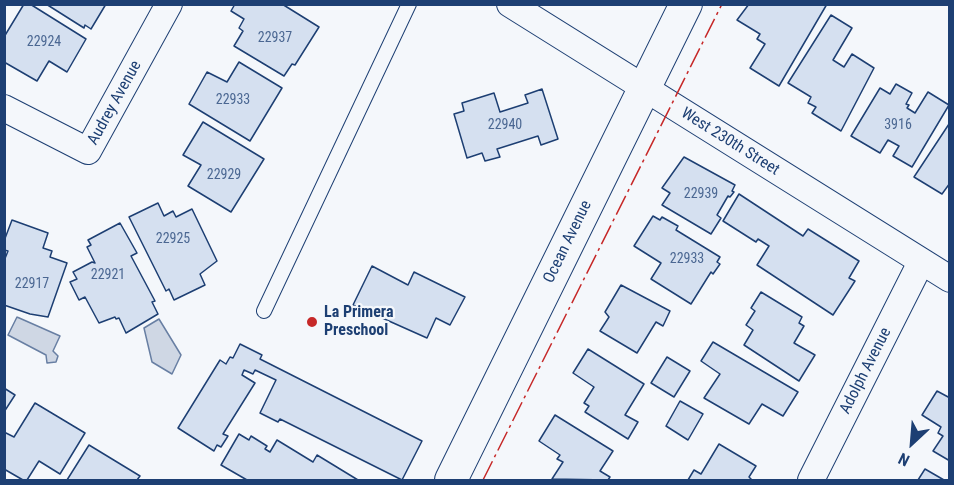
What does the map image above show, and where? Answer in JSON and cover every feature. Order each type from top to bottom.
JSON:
[{"type":"street","name":"Audrey Avenue","points":[[4,108],[88,151],[169,4]]},
{"type":"street","name":"West 230th Street","points":[[510,4],[950,279]]},
{"type":"street","name":"Ocean Avenue","points":[[451,480],[686,4]]},
{"type":"street","name":"Adolph Avenue","points":[[812,480],[921,262]]},
{"type":"lane","points":[[264,311],[409,4]]},
{"type":"shaded area","points":[[17,317],[60,336],[53,351],[58,356],[56,362],[47,363],[46,355],[8,335]]},
{"type":"shaded area","points":[[159,319],[181,355],[172,374],[152,362],[144,328]]},
{"type":"building","points":[[24,4],[30,4],[86,39],[67,72],[49,61],[37,81],[4,62],[4,37]]},
{"type":"building","points":[[46,4],[106,4],[91,29],[85,25],[84,28]]},
{"type":"building","points":[[235,4],[282,4],[319,27],[295,65],[292,64],[284,76],[234,46],[243,31],[239,28],[244,19],[231,11]]},
{"type":"building","points":[[749,4],[827,4],[779,86],[750,68],[765,44],[757,39],[760,34],[737,20]]},
{"type":"building","points":[[831,15],[852,28],[833,60],[844,67],[852,54],[874,68],[841,131],[812,113],[816,107],[808,103],[811,97],[788,83]]},
{"type":"building","points":[[239,62],[282,88],[250,141],[189,104],[207,72],[227,82]]},
{"type":"building","points":[[896,84],[912,93],[906,104],[909,105],[907,108],[915,113],[928,92],[949,105],[912,167],[893,156],[899,146],[888,140],[880,153],[851,136],[880,88],[890,94]]},
{"type":"building","points":[[542,89],[558,139],[541,145],[538,136],[497,149],[500,157],[485,161],[482,153],[467,158],[454,114],[464,111],[462,103],[494,93],[500,112],[528,103],[525,95]]},
{"type":"building","points":[[203,122],[264,159],[231,212],[188,186],[201,165],[183,155]]},
{"type":"building","points":[[949,124],[950,183],[942,194],[914,177]]},
{"type":"building","points":[[684,157],[735,185],[732,191],[734,192],[730,197],[728,196],[717,215],[721,218],[711,234],[662,205],[670,193],[662,188]]},
{"type":"building","points":[[739,194],[803,236],[808,229],[859,261],[849,278],[855,281],[833,315],[757,265],[769,246],[758,239],[756,242],[723,221]]},
{"type":"building","points":[[158,203],[164,216],[173,211],[176,217],[192,209],[217,261],[200,274],[205,285],[174,300],[169,289],[166,291],[129,217]]},
{"type":"building","points":[[653,216],[660,220],[662,217],[678,226],[676,230],[720,257],[717,262],[720,264],[713,274],[711,272],[691,304],[651,279],[661,263],[634,246]]},
{"type":"building","points":[[12,220],[48,233],[43,248],[52,251],[50,257],[67,263],[48,317],[30,314],[4,305],[4,261],[8,251],[4,250],[4,241]]},
{"type":"building","points":[[120,223],[137,253],[131,256],[155,301],[152,302],[158,314],[126,333],[119,318],[115,317],[99,323],[85,297],[79,300],[70,282],[77,279],[73,272],[92,262],[95,263],[87,247],[91,245],[88,240]]},
{"type":"building","points":[[372,266],[408,285],[414,272],[465,297],[450,325],[436,318],[427,338],[353,305]]},
{"type":"building","points":[[621,285],[670,311],[663,326],[656,322],[637,353],[600,331],[609,317],[605,312]]},
{"type":"building","points":[[761,292],[802,317],[799,323],[804,326],[794,343],[815,355],[799,381],[744,345],[753,330],[746,325],[755,311],[751,308]]},
{"type":"building","points":[[713,342],[798,392],[783,416],[762,404],[749,424],[704,398],[720,374],[701,361]]},
{"type":"building","points":[[240,344],[262,355],[260,359],[422,441],[402,480],[280,419],[278,422],[260,413],[276,380],[255,370],[253,374],[244,370],[242,375],[255,383],[223,434],[228,436],[221,447],[217,445],[214,451],[178,428],[220,360],[226,364],[230,357],[233,358]]},
{"type":"building","points":[[588,349],[644,384],[625,415],[638,422],[628,439],[585,412],[589,406],[584,403],[594,387],[573,373]]},
{"type":"building","points":[[667,357],[690,371],[674,397],[651,383]]},
{"type":"building","points":[[4,388],[15,395],[4,412]]},
{"type":"building","points":[[937,391],[950,398],[950,461],[933,451],[943,436],[938,433],[941,427],[922,415]]},
{"type":"building","points":[[680,401],[703,414],[688,440],[666,426]]},
{"type":"building","points":[[35,403],[85,433],[60,474],[39,461],[27,480],[23,480],[4,469],[4,432],[14,437]]},
{"type":"building","points":[[555,415],[613,451],[600,471],[610,477],[608,480],[552,479],[563,462],[557,459],[560,455],[539,441]]},
{"type":"building","points":[[239,434],[249,440],[251,436],[267,446],[265,449],[270,452],[277,440],[313,462],[317,455],[358,480],[247,480],[221,465]]},
{"type":"building","points":[[719,444],[756,466],[749,477],[752,480],[688,480],[694,470],[701,474]]},
{"type":"building","points":[[89,445],[140,476],[137,480],[67,480]]},
{"type":"building","points":[[925,469],[944,480],[918,480]]},
{"type":"power","points":[[483,480],[722,4]]},
{"type":"place","name":"La Primera Preschool","points":[[312,322]]}]
